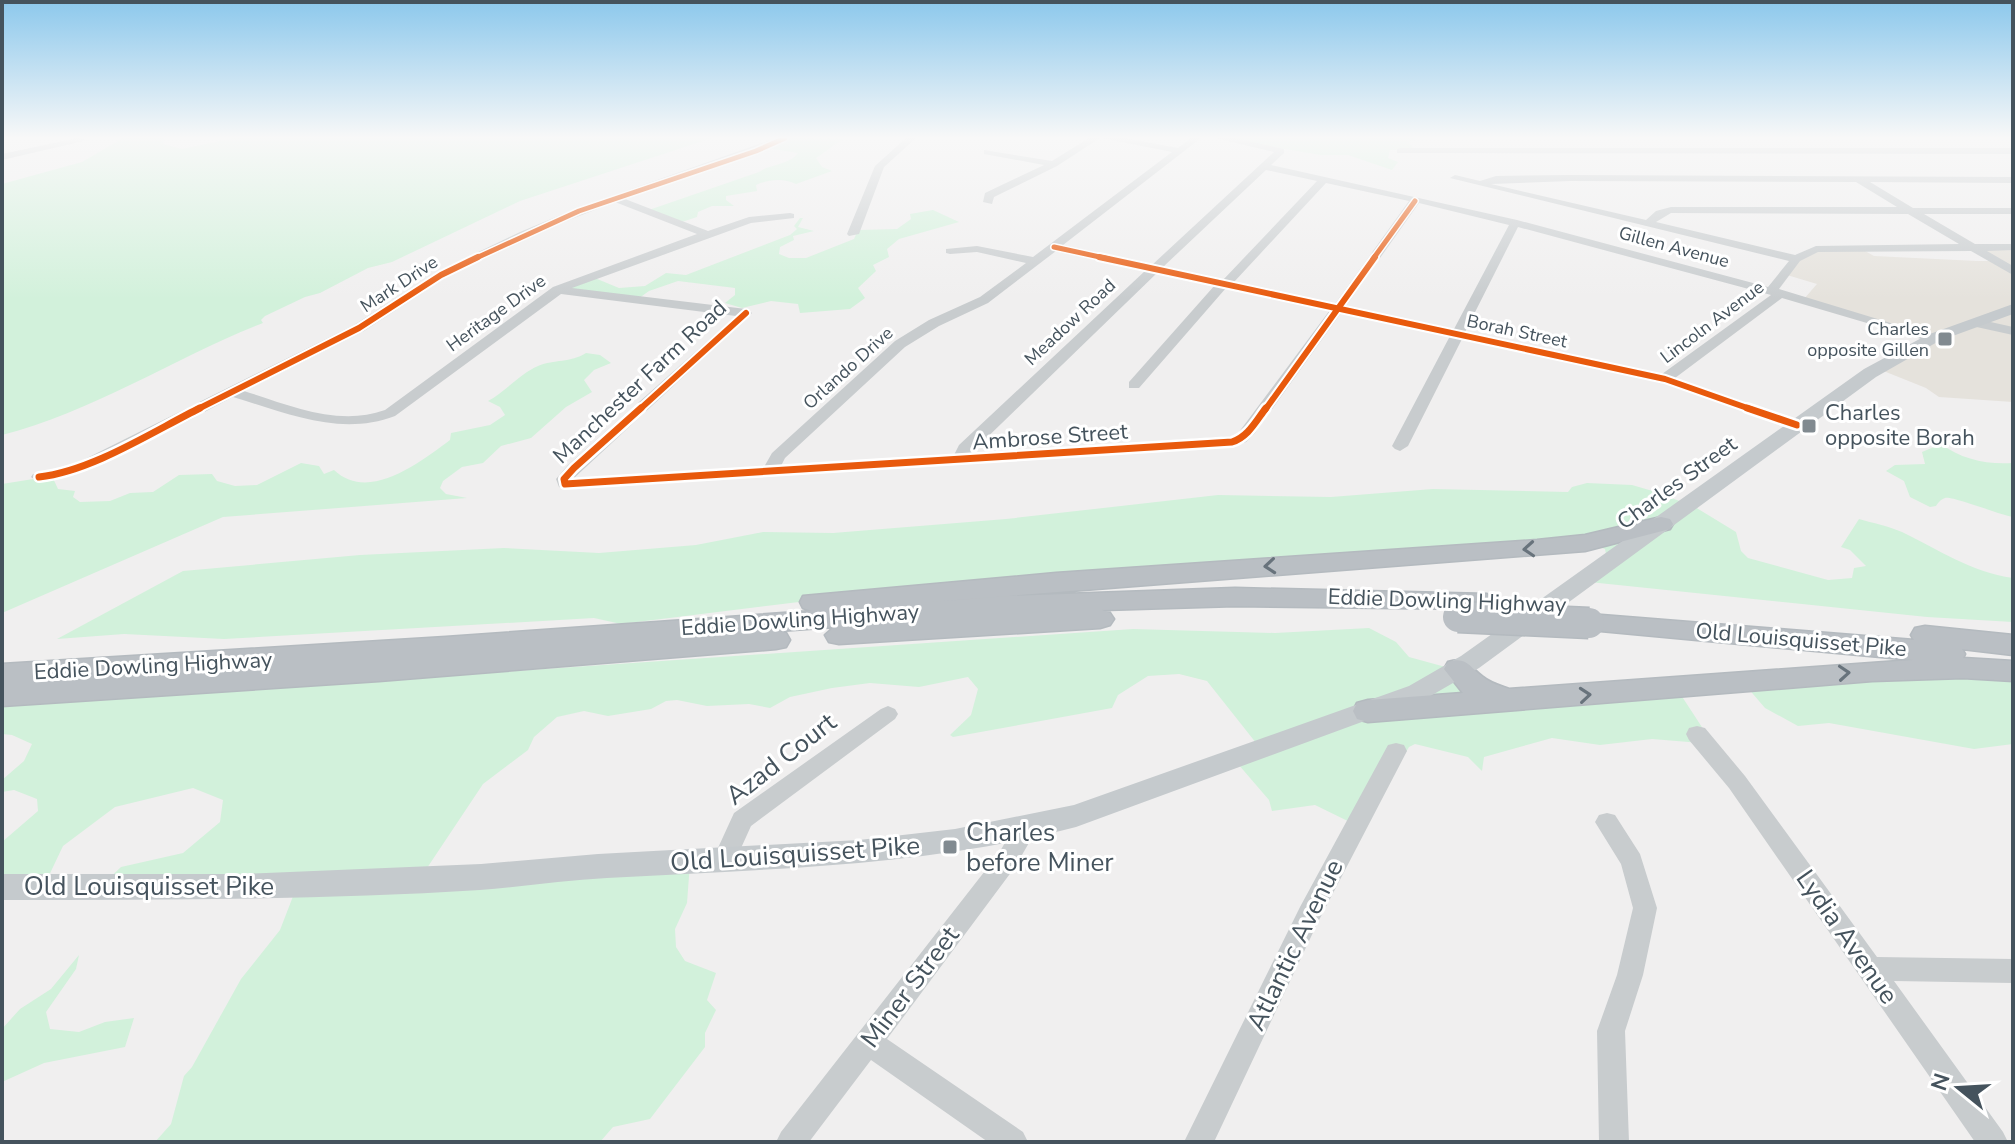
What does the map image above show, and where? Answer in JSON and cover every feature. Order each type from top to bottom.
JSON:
[{"type":"highway","points":[[446,647],[860,597],[1572,545],[1661,524]]},
{"type":"highway","points":[[1572,545],[1592,551],[1605,565]]},
{"type":"highway","name":"Eddie Dowling Highway","points":[[2,674],[446,647],[1009,605],[1235,597],[1593,614]]},
{"type":"highway","name":"Eddie Dowling Highway","points":[[2,695],[379,671],[1008,624],[1468,608]]},
{"type":"highway","name":"Old Louisquisset Pike","points":[[1593,614],[1852,627],[2013,645]]},
{"type":"highway","name":"Old Louisquisset Pike","points":[[1593,614],[2013,661]]},
{"type":"highway","points":[[1368,711],[1872,671],[1947,668],[2013,671]]},
{"type":"highway","points":[[1458,669],[1474,686],[1507,701]]},
{"type":"main road","name":"Charles Street","points":[[1541,611],[1870,373],[1933,338],[2013,309]]},
{"type":"main road","name":"Old Louisquisset Pike","points":[[2,887],[319,884],[481,877],[598,866],[859,852],[1025,829],[1076,816],[1418,692],[1458,669],[1541,611]]},
{"type":"street","name":"Mark Drive","points":[[39,477],[58,475],[85,465],[232,392],[359,328],[461,264],[549,222],[638,191]]},
{"type":"street","points":[[853,234],[870,191]]},
{"type":"street","points":[[988,202],[989,195],[997,191]]},
{"type":"street","name":"Orlando Drive","points":[[770,471],[778,456],[900,344],[934,323],[984,300],[1127,191]]},
{"type":"street","name":"Meadow Road","points":[[959,461],[964,448],[1239,191]]},
{"type":"street","points":[[1134,385],[1312,191]]},
{"type":"street","name":"Gillen Avenue","points":[[1375,191],[1776,292],[1933,338]]},
{"type":"street","points":[[1519,191],[1796,259],[1816,249],[1832,247],[2013,247]]},
{"type":"street","points":[[1878,191],[2013,271]]},
{"type":"street","points":[[616,199],[706,234]]},
{"type":"street","name":"Ambrose Street","points":[[565,484],[1212,445],[1241,439],[1415,201]]},
{"type":"street","points":[[1650,222],[1660,213],[1671,210],[2013,211]]},
{"type":"street","name":"Heritage Drive","points":[[232,392],[330,419],[372,421],[390,413],[557,290],[593,273],[749,220],[790,216]]},
{"type":"street","points":[[1400,446],[1514,225]]},
{"type":"street","name":"Borah Street","points":[[1054,247],[1665,379],[1797,425]]},
{"type":"street","points":[[950,251],[977,249],[1035,261]]},
{"type":"street","name":"Lincoln Avenue","points":[[1665,379],[1776,292],[1796,259]]},
{"type":"street","name":"Manchester Farm Road","points":[[557,290],[746,313],[574,468],[564,479],[565,484]]},
{"type":"street","points":[[1977,323],[2013,331]]},
{"type":"street","name":"Azad Court","points":[[724,861],[742,820],[888,714]]},
{"type":"street","name":"Lydia Avenue","points":[[1697,734],[1737,782],[1993,1142]]},
{"type":"street","name":"Atlantic Avenue","points":[[1199,1142],[1309,915],[1396,751]]},
{"type":"street","points":[[1607,822],[1632,861],[1645,908],[1630,975],[1611,1031],[1614,1142]]},
{"type":"street","name":"Miner Street","points":[[791,1142],[1007,860],[1025,829]]},
{"type":"street","points":[[1870,969],[2013,971]]},
{"type":"street","points":[[868,1042],[1013,1142]]},
{"type":"shaded area","points":[[1858,247],[1874,256],[1996,261],[1974,247],[2013,247],[2013,402],[1939,397],[1926,388],[1881,370],[1933,341],[1804,299],[1817,284],[1787,275],[1801,259],[1817,249]]},
{"type":"green space","points":[[2,191],[549,191],[520,201],[392,262],[368,268],[320,293],[305,297],[265,316],[261,320],[263,323],[69,413],[2,435]]},
{"type":"green space","points":[[703,191],[755,191],[726,196],[726,200],[734,206],[712,206],[698,212],[697,217],[679,223],[646,211]]},
{"type":"green space","points":[[933,210],[959,222],[899,239],[887,249],[889,257],[873,265],[876,271],[858,288],[865,298],[850,309],[800,313],[798,304],[771,301],[742,308],[725,303],[735,295],[735,288],[678,281],[649,291],[635,301],[566,291],[590,276],[619,288],[645,286],[666,273],[686,275],[790,235],[797,229],[794,226],[800,218],[803,218],[798,227],[814,231],[793,236],[794,240],[780,247],[779,254],[789,258],[806,258],[854,239],[858,230],[897,229],[911,219],[910,214]]},
{"type":"green space","points":[[586,353],[600,355],[611,363],[594,370],[584,380],[592,392],[566,407],[531,438],[501,446],[483,463],[462,467],[443,481],[440,488],[446,494],[467,498],[223,517],[2,613],[2,484],[52,476],[58,489],[75,491],[73,497],[80,502],[110,501],[130,493],[153,492],[179,475],[212,474],[217,481],[235,486],[257,485],[301,463],[319,466],[324,474],[334,470],[348,479],[378,481],[424,459],[450,440],[451,433],[490,425],[505,415],[500,407],[488,401],[532,369]]},
{"type":"green space","points":[[1941,444],[1975,460],[2013,463],[2013,517],[1950,498],[1930,507],[1910,497],[1904,481],[1886,471],[1895,465],[1925,464],[1922,452]]},
{"type":"green space","points":[[1587,483],[1632,485],[1695,507],[1736,532],[1741,551],[1748,558],[1828,580],[1852,578],[1854,568],[1866,566],[1850,550],[1841,547],[1859,519],[1891,528],[1969,566],[2013,578],[2013,622],[1927,617],[1589,582],[1607,559],[1605,549],[1596,546],[807,601],[621,624],[594,618],[224,639],[124,634],[57,639],[183,571],[360,555],[504,548],[599,553],[696,545],[763,532],[833,533],[1006,519],[1218,495],[1331,497],[1433,489],[1568,492],[1572,487]]},
{"type":"green space","points":[[1369,628],[1396,642],[1409,657],[1460,671],[1464,691],[1679,692],[1713,744],[1652,739],[1600,745],[1552,738],[1484,757],[1482,771],[1468,757],[1415,744],[1409,747],[1360,827],[1315,805],[1272,811],[1269,800],[1238,764],[1264,753],[1207,681],[1179,674],[1148,676],[1118,695],[1112,708],[953,737],[950,735],[971,715],[978,689],[968,677],[919,687],[870,683],[832,688],[790,697],[770,708],[749,704],[707,706],[677,700],[666,701],[651,709],[608,716],[584,711],[557,717],[534,737],[528,750],[483,784],[421,877],[690,863],[687,903],[675,929],[676,947],[685,961],[716,973],[707,1000],[716,1010],[705,1033],[705,1047],[650,1119],[613,1127],[600,1142],[155,1142],[171,1124],[184,1076],[241,979],[280,930],[297,886],[101,886],[121,867],[183,853],[220,822],[223,800],[193,788],[115,807],[63,846],[44,886],[2,892],[2,842],[38,811],[37,799],[14,790],[2,792],[2,780],[24,761],[32,744],[2,734],[2,706],[1133,629],[1275,633]]},
{"type":"green space","points":[[2013,671],[2013,744],[1974,749],[1829,723],[1798,726],[1765,708],[1741,680]]},
{"type":"green space","points":[[79,955],[76,969],[46,1012],[50,1029],[79,1032],[105,1022],[134,1018],[125,1047],[44,1063],[2,1082],[2,1029],[20,1009],[51,989]]},
{"type":"cycle path","points":[[39,477],[58,475],[85,465],[359,328],[441,275],[524,234],[637,191]]},
{"type":"cycle path","points":[[746,313],[574,468],[564,479],[565,484],[1232,442],[1241,439],[1250,430],[1415,201]]},
{"type":"cycle path","points":[[1054,247],[1665,379],[1797,425]]},
{"type":"place","name":"Charles opposite Gillen","points":[[1945,339]]},
{"type":"place","name":"Charles opposite Borah","points":[[1809,426]]},
{"type":"place","name":"Charles before Miner","points":[[950,847]]}]
